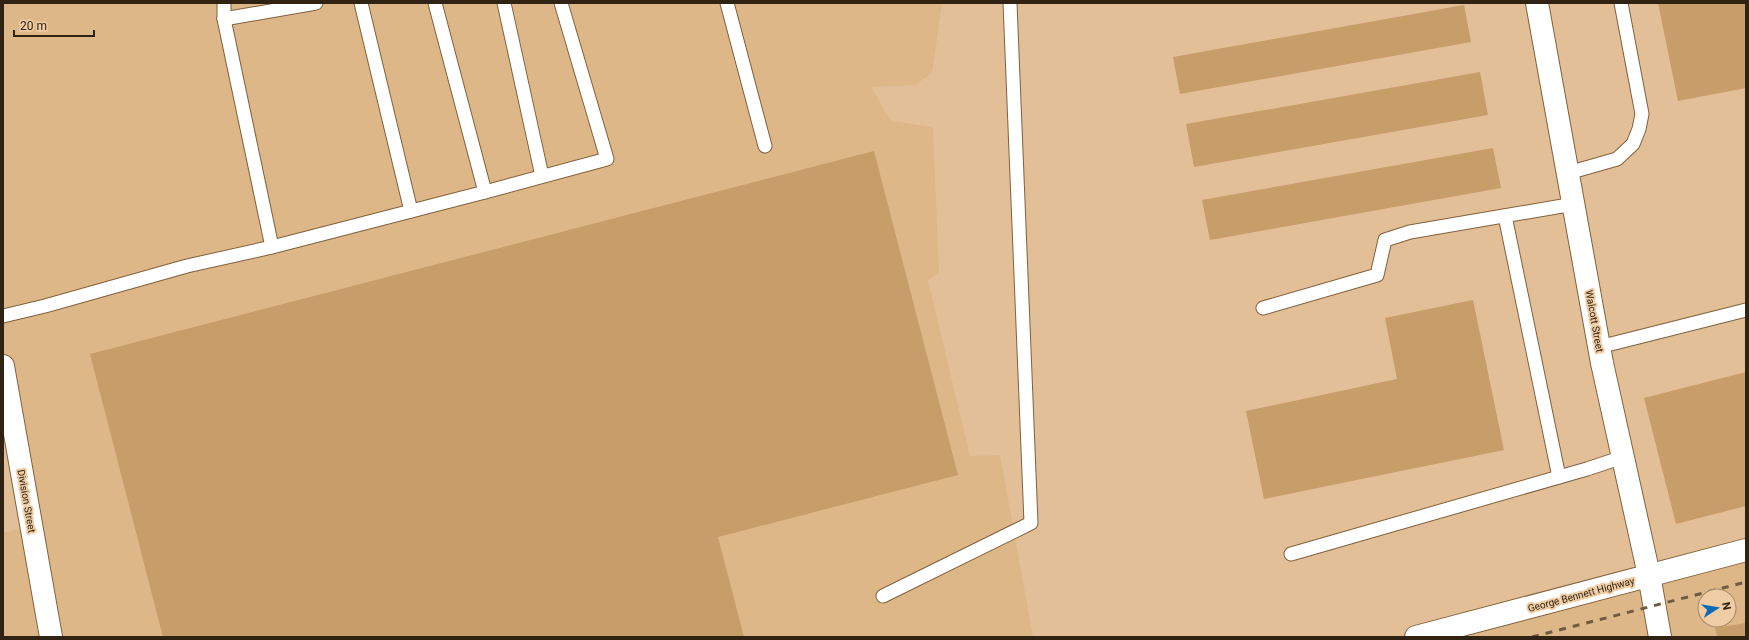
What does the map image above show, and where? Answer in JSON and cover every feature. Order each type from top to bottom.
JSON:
[{"type":"street","name":"Walcott Street","points":[[1538,3],[1599,347],[1649,575],[1660,637]]},
{"type":"street","name":"Division Street","points":[[3,366],[51,637]]},
{"type":"street","name":"George Bennett Highway","points":[[1416,637],[1746,550]]},
{"type":"lane","points":[[224,3],[224,20],[272,247]]},
{"type":"lane","points":[[224,20],[316,3]]},
{"type":"lane","points":[[361,3],[411,211]]},
{"type":"lane","points":[[435,3],[485,192]]},
{"type":"lane","points":[[504,3],[542,176]]},
{"type":"lane","points":[[3,316],[187,266],[272,247],[606,159],[561,3]]},
{"type":"lane","points":[[727,3],[766,146]]},
{"type":"lane","points":[[884,596],[1031,523],[1010,3]]},
{"type":"lane","points":[[1568,173],[1617,159],[1633,144],[1639,129],[1642,114],[1621,3]]},
{"type":"lane","points":[[1263,308],[1377,274],[1385,240],[1410,232],[1574,204]]},
{"type":"lane","points":[[1505,216],[1559,477]]},
{"type":"lane","points":[[1599,347],[1746,310]]},
{"type":"lane","points":[[1291,554],[1559,477],[1623,457]]},
{"type":"shaded area","points":[[3,3],[942,3],[932,73],[915,85],[871,87],[891,121],[933,127],[939,272],[928,280],[970,456],[1000,455],[1033,637],[3,637],[3,533],[19,529],[20,521],[3,422]]},
{"type":"shaded area","points":[[1746,554],[1746,637],[1419,637]]},
{"type":"building","points":[[1658,3],[1746,3],[1746,88],[1678,101]]},
{"type":"building","points":[[1464,5],[1471,42],[1180,94],[1173,57]]},
{"type":"building","points":[[1480,72],[1488,115],[1194,167],[1186,124]]},
{"type":"building","points":[[1493,148],[1501,188],[1210,240],[1202,200]]},
{"type":"building","points":[[874,151],[958,475],[718,537],[744,637],[163,637],[90,354]]},
{"type":"building","points":[[1473,300],[1504,450],[1264,499],[1246,411],[1397,379],[1385,318]]},
{"type":"building","points":[[1746,372],[1746,506],[1676,524],[1644,398]]},
{"type":"building","points":[[1746,623],[1746,637],[1717,637],[1715,628],[1737,628],[1737,624]]},
{"type":"railway","points":[[1532,637],[1746,582]]}]
